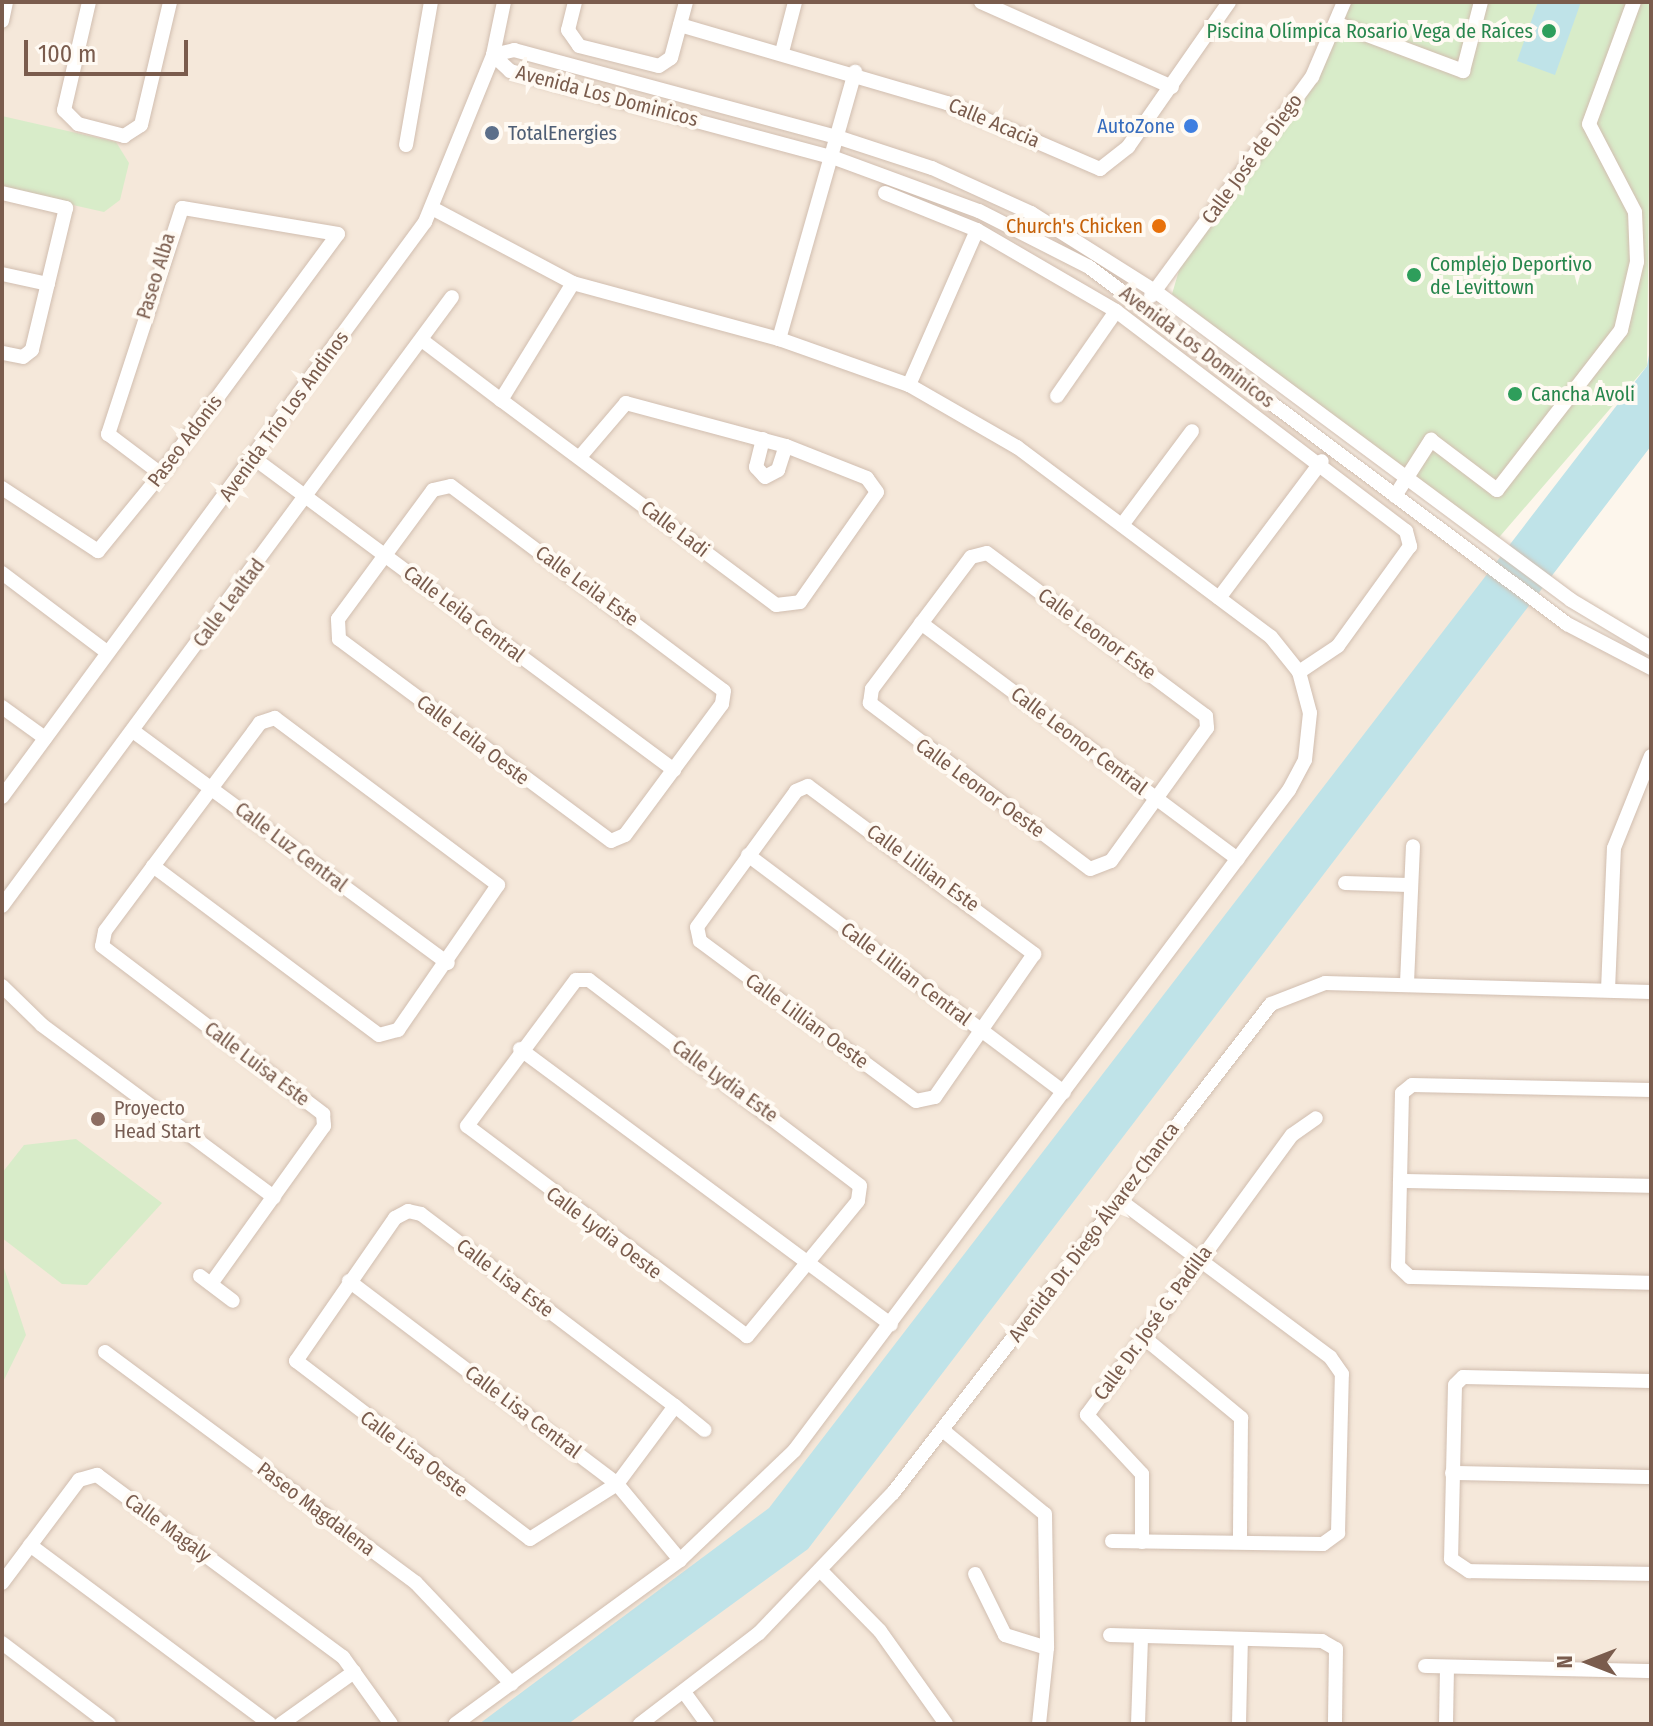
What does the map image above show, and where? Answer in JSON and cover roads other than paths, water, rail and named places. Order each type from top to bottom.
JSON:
[{"type":"street","points":[[2,21],[6,2]]},
{"type":"street","points":[[89,2],[64,110],[78,124],[124,136],[141,125],[170,2]]},
{"type":"street","points":[[406,145],[431,2]]},
{"type":"street","name":"Avenida Trío Los Andinos","points":[[2,797],[107,652],[255,459],[432,208],[493,55],[504,2]]},
{"type":"street","points":[[575,2],[568,30],[579,46],[659,66],[671,58],[686,2]]},
{"type":"street","points":[[782,52],[795,2]]},
{"type":"street","points":[[981,2],[1014,8],[1172,87]]},
{"type":"street","name":"Calle Acacia","points":[[680,25],[855,72],[1100,169],[1115,163],[1172,87],[1229,2]]},
{"type":"street","name":"Calle José de Diego","points":[[1143,306],[1312,77],[1338,24],[1344,2]]},
{"type":"street","points":[[1338,24],[1463,71],[1481,2]]},
{"type":"street","points":[[1395,496],[1431,440],[1497,490],[1621,330],[1637,262],[1635,212],[1589,124],[1634,2]]},
{"type":"street","name":"Avenida Los Dominicos","points":[[493,55],[514,50],[837,137],[932,168],[1031,213],[1155,291],[1571,600],[1651,648]]},
{"type":"street","name":"Avenida Los Dominicos","points":[[493,55],[510,71],[832,157],[979,211],[1089,267],[1567,624],[1651,668]]},
{"type":"street","points":[[779,339],[855,72]]},
{"type":"street","points":[[2,193],[66,208],[32,350],[23,357],[2,353]]},
{"type":"street","points":[[885,193],[977,230],[1116,311],[1322,461],[1406,531],[1410,546],[1338,646],[1299,672]]},
{"type":"street","name":"Paseo Alba","points":[[161,474],[108,434],[182,208],[338,234]]},
{"type":"street","points":[[432,208],[573,283],[779,339],[909,385],[1017,447],[1271,637],[1299,672],[1310,713],[1305,760],[1238,859],[794,1451],[680,1560],[455,1724]]},
{"type":"street","points":[[909,385],[977,230]]},
{"type":"street","name":"Paseo Adonis","points":[[2,488],[98,551],[161,474],[338,234]]},
{"type":"street","points":[[2,274],[48,284]]},
{"type":"street","points":[[501,400],[573,283]]},
{"type":"street","name":"Calle Lealtad","points":[[2,906],[308,497],[452,297]]},
{"type":"street","points":[[1057,396],[1116,311]]},
{"type":"street","name":"Calle Ladi","points":[[423,341],[579,458],[787,607],[800,602],[871,506],[877,492],[856,474],[786,446]]},
{"type":"street","points":[[579,458],[626,403],[763,439],[786,446],[778,470],[765,477],[756,467],[763,439]]},
{"type":"street","points":[[1122,525],[1192,431]]},
{"type":"street","name":"Calle Leila Central","points":[[255,459],[674,770]]},
{"type":"street","points":[[1219,598],[1322,461]]},
{"type":"street","name":"Calle Leila Este","points":[[385,555],[433,490],[451,486],[703,671],[724,691],[722,704],[674,770]]},
{"type":"street","name":"Calle Leonor Este","points":[[921,623],[971,557],[987,553],[1186,699],[1206,716],[1207,728],[1157,799]]},
{"type":"street","name":"Calle Leila Oeste","points":[[385,555],[338,619],[339,639],[506,766],[611,841],[625,835],[674,770]]},
{"type":"street","points":[[2,573],[107,652]]},
{"type":"street","name":"Calle Leonor Central","points":[[921,623],[1238,859]]},
{"type":"street","name":"Calle Leonor Oeste","points":[[921,623],[872,689],[870,703],[882,716],[1090,869],[1111,861],[1157,799]]},
{"type":"street","points":[[2,707],[45,738]]},
{"type":"street","points":[[275,718],[498,885],[448,963],[398,1030],[379,1035],[153,866],[212,788],[260,723],[275,718]]},
{"type":"street","name":"Calle Luz Central","points":[[133,731],[448,963]]},
{"type":"street","points":[[1608,990],[1614,848],[1651,756]]},
{"type":"street","name":"Calle Lillian Este","points":[[748,855],[796,791],[808,786],[937,875],[1034,954],[984,1033]]},
{"type":"street","points":[[1407,983],[1408,885],[1413,846]]},
{"type":"street","name":"Calle Lillian Oeste","points":[[748,855],[697,927],[700,941],[716,954],[916,1101],[935,1097],[984,1033]]},
{"type":"street","name":"Calle Lillian Central","points":[[748,855],[1064,1092]]},
{"type":"street","name":"Calle Luisa Este","points":[[153,866],[105,931],[102,946],[323,1114],[324,1126],[274,1197],[205,1280],[233,1301]]},
{"type":"street","points":[[1345,883],[1408,885]]},
{"type":"street","name":"Calle Lydia Este","points":[[520,1049],[568,986],[589,980],[853,1175],[858,1201],[806,1267]]},
{"type":"street","name":"Avenida Dr. Diego Álvarez Chanca","points":[[640,1724],[684,1692],[823,1573],[945,1432],[1271,1004],[1325,983],[1651,992]]},
{"type":"street","points":[[2,986],[42,1025],[274,1197]]},
{"type":"street","points":[[520,1049],[806,1267],[891,1325]]},
{"type":"street","name":"Calle Lydia Oeste","points":[[520,1049],[471,1116],[474,1135],[735,1331],[747,1336],[759,1328],[806,1267]]},
{"type":"street","points":[[1651,1090],[1412,1085],[1402,1093],[1398,1266],[1410,1277],[1651,1283]]},
{"type":"street","name":"Calle Dr. José G. Padilla","points":[[1142,1542],[1142,1474],[1087,1415],[1292,1135],[1316,1118]]},
{"type":"street","points":[[1400,1181],[1651,1186]]},
{"type":"street","points":[[1112,1541],[1323,1544],[1338,1533],[1342,1374],[1330,1357],[1119,1200]]},
{"type":"street","name":"Calle Lisa Este","points":[[349,1281],[395,1218],[421,1214],[705,1430]]},
{"type":"street","name":"Calle Lisa Central","points":[[349,1281],[617,1484],[680,1560]]},
{"type":"street","name":"Calle Lisa Oeste","points":[[349,1281],[299,1347],[303,1371],[530,1539],[617,1484]]},
{"type":"street","points":[[1142,1336],[1241,1418],[1240,1541]]},
{"type":"street","name":"Paseo Magdalena","points":[[105,1352],[416,1583],[512,1684]]},
{"type":"street","points":[[1651,1381],[1463,1377],[1455,1385],[1451,1559],[1469,1571],[1651,1574]]},
{"type":"street","points":[[617,1484],[675,1406]]},
{"type":"street","points":[[945,1432],[1045,1514],[1047,1648],[1039,1724]]},
{"type":"street","points":[[1452,1473],[1651,1477]]},
{"type":"street","name":"Calle Magaly","points":[[2,1583],[79,1480],[97,1475],[354,1672],[391,1724]]},
{"type":"street","points":[[30,1545],[270,1724]]},
{"type":"street","points":[[823,1573],[880,1631],[946,1724]]},
{"type":"street","points":[[975,1574],[1005,1635],[1047,1648]]},
{"type":"street","points":[[1110,1635],[1322,1641],[1336,1649],[1335,1724]]},
{"type":"street","points":[[1138,1724],[1141,1636]]},
{"type":"street","points":[[1239,1724],[1241,1639]]},
{"type":"street","points":[[2,1643],[109,1724]]},
{"type":"street","points":[[1425,1666],[1651,1671]]},
{"type":"street","points":[[1446,1724],[1447,1667]]},
{"type":"street","points":[[281,1724],[354,1672]]},
{"type":"street","points":[[684,1692],[707,1724]]},
{"type":"water","name":"Piscina Olímpica Rosario Vega de Raíces","points":[[1538,2],[1581,2],[1555,75],[1517,61]]},
{"type":"water","points":[[1651,344],[1651,446],[808,1549],[568,1724],[479,1724],[769,1508],[1647,366]]},
{"type":"place","name":"Piscina Olímpica Rosario Vega de Raíces","points":[[1549,31]]},
{"type":"place","name":"AutoZone","points":[[1191,126]]},
{"type":"place","name":"TotalEnergies","points":[[492,133]]},
{"type":"place","name":"Church's Chicken","points":[[1159,226]]},
{"type":"place","name":"Complejo Deportivo de Levittown","points":[[1414,275]]},
{"type":"place","name":"Cancha Avoli","points":[[1515,394]]},
{"type":"place","name":"Proyecto Head Start","points":[[98,1119]]}]
